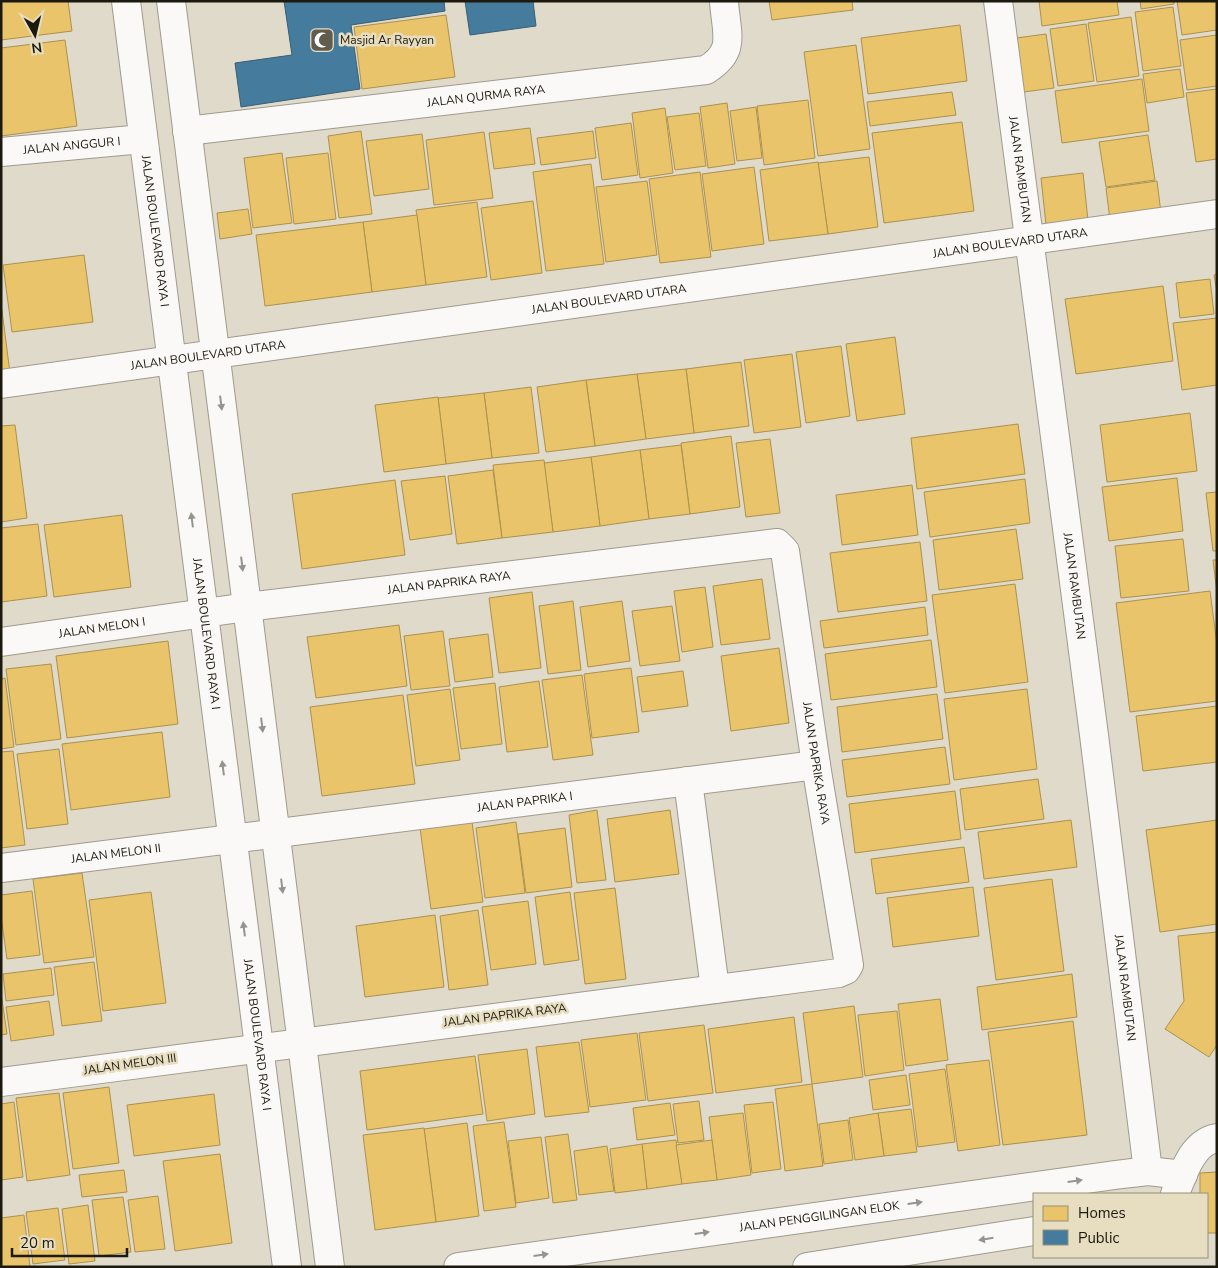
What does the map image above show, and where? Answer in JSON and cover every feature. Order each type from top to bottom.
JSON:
[{"type":"street","name":"JALAN BOULEVARD RAYA I","points":[[126,1],[287,1267]]},
{"type":"street","points":[[171,1],[330,1267]]},
{"type":"street","name":"JALAN QURMA RAYA","points":[[187,131],[706,70],[720,62],[728,50],[724,1]]},
{"type":"street","name":"JALAN RAMBUTAN","points":[[998,1],[1138,1075],[1148,1171]]},
{"type":"street","name":"JALAN ANGGUR I","points":[[1,152],[143,139]]},
{"type":"street","name":"JALAN BOULEVARD UTARA","points":[[1,384],[1217,214]]},
{"type":"street","name":"JALAN PAPRIKA RAYA","points":[[204,615],[247,607],[776,543],[785,551],[816,765],[849,965],[846,970],[840,973],[259,1047]]},
{"type":"street","name":"JALAN MELON I","points":[[1,642],[204,615]]},
{"type":"street","name":"JALAN PAPRIKA I","points":[[232,839],[816,765]]},
{"type":"street","points":[[688,781],[714,989]]},
{"type":"street","name":"JALAN MELON II","points":[[1,868],[232,839]]},
{"type":"street","name":"JALAN MELON III","points":[[1,1082],[259,1047]]},
{"type":"street","name":"JALAN PENGGILINGAN ELOK","points":[[458,1267],[1148,1171],[1179,1185],[1202,1144],[1217,1138]]},
{"type":"street","points":[[807,1267],[1033,1231]]},
{"type":"building: Homes","points":[[1,1],[68,1],[72,31],[1,40]]},
{"type":"building: Homes","points":[[769,1],[852,1],[853,10],[772,20]]},
{"type":"building: Homes","points":[[1039,1],[1117,1],[1119,15],[1042,26]]},
{"type":"building: Homes","points":[[1140,1],[1174,1],[1174,4],[1141,9]]},
{"type":"building: Homes","points":[[1177,1],[1217,1],[1217,30],[1182,35]]},
{"type":"building: Homes","points":[[1173,7],[1181,66],[1143,71],[1135,12]]},
{"type":"building: Homes","points":[[446,15],[455,77],[362,89],[354,27]]},
{"type":"building: Homes","points":[[1131,17],[1139,76],[1097,82],[1088,23]]},
{"type":"building: Homes","points":[[1086,24],[1094,81],[1058,86],[1050,29]]},
{"type":"building: Homes","points":[[960,25],[967,81],[868,94],[861,38]]},
{"type":"building: Homes","points":[[1046,34],[1054,88],[1016,93],[1009,39]]},
{"type":"building: Homes","points":[[1217,35],[1217,86],[1187,90],[1180,40]]},
{"type":"building: Homes","points":[[65,40],[77,126],[1,136],[1,48]]},
{"type":"building: Homes","points":[[856,45],[870,149],[818,156],[804,52]]},
{"type":"building: Homes","points":[[1180,69],[1184,97],[1147,103],[1143,74]]},
{"type":"building: Homes","points":[[1142,79],[1149,131],[1062,143],[1055,91]]},
{"type":"building: Homes","points":[[1217,89],[1217,159],[1196,162],[1186,93]]},
{"type":"building: Homes","points":[[952,92],[956,115],[870,126],[867,102]]},
{"type":"building: Homes","points":[[808,100],[815,158],[764,165],[757,106]]},
{"type":"building: Homes","points":[[727,103],[735,164],[708,168],[700,107]]},
{"type":"building: Homes","points":[[756,107],[762,158],[737,161],[730,111]]},
{"type":"building: Homes","points":[[665,108],[673,173],[640,178],[632,113]]},
{"type":"building: Homes","points":[[699,113],[706,166],[675,170],[667,117]]},
{"type":"building: Homes","points":[[962,122],[974,211],[884,223],[872,133]]},
{"type":"building: Homes","points":[[631,123],[638,175],[602,180],[595,128]]},
{"type":"building: Homes","points":[[530,128],[535,164],[494,169],[489,133]]},
{"type":"building: Homes","points":[[361,131],[372,214],[339,218],[328,136]]},
{"type":"building: Homes","points":[[593,131],[596,158],[541,165],[537,138]]},
{"type":"building: Homes","points":[[484,132],[493,198],[434,205],[426,140]]},
{"type":"building: Homes","points":[[422,134],[429,189],[374,196],[366,141]]},
{"type":"building: Homes","points":[[1148,135],[1155,180],[1106,187],[1099,142]]},
{"type":"building: Homes","points":[[282,153],[292,223],[253,228],[244,158]]},
{"type":"building: Homes","points":[[328,153],[336,219],[294,224],[286,158]]},
{"type":"building: Homes","points":[[869,157],[878,227],[828,234],[818,163]]},
{"type":"building: Homes","points":[[818,162],[828,234],[769,241],[760,170]]},
{"type":"building: Homes","points":[[591,164],[604,264],[546,271],[533,172]]},
{"type":"building: Homes","points":[[754,167],[764,244],[712,251],[702,174]]},
{"type":"building: Homes","points":[[700,172],[711,257],[660,263],[649,179]]},
{"type":"building: Homes","points":[[1083,173],[1089,230],[1047,234],[1041,178]]},
{"type":"building: Homes","points":[[647,181],[657,255],[606,262],[596,187]]},
{"type":"building: Homes","points":[[1157,181],[1162,221],[1111,228],[1106,188]]},
{"type":"building: Homes","points":[[533,201],[542,273],[491,280],[481,208]]},
{"type":"building: Homes","points":[[477,202],[487,277],[426,285],[416,210]]},
{"type":"building: Homes","points":[[248,209],[252,234],[220,239],[217,213]]},
{"type":"building: Homes","points":[[417,215],[426,285],[372,292],[363,222]]},
{"type":"building: Homes","points":[[363,222],[372,292],[265,306],[256,235]]},
{"type":"building: Homes","points":[[84,255],[93,322],[12,332],[3,265]]},
{"type":"building: Homes","points":[[1217,274],[1217,292],[1214,275]]},
{"type":"building: Homes","points":[[1210,279],[1214,314],[1180,318],[1176,283]]},
{"type":"building: Homes","points":[[1163,286],[1173,361],[1076,374],[1065,299]]},
{"type":"building: Homes","points":[[1,303],[10,373],[1,375]]},
{"type":"building: Homes","points":[[1217,318],[1217,385],[1182,390],[1173,323]]},
{"type":"building: Homes","points":[[895,337],[905,414],[857,421],[846,344]]},
{"type":"building: Homes","points":[[841,346],[850,416],[806,423],[796,352]]},
{"type":"building: Homes","points":[[792,354],[801,427],[754,433],[744,360]]},
{"type":"building: Homes","points":[[741,362],[749,426],[694,433],[686,369]]},
{"type":"building: Homes","points":[[686,369],[694,433],[646,439],[637,374]]},
{"type":"building: Homes","points":[[637,374],[646,439],[595,446],[586,380]]},
{"type":"building: Homes","points":[[586,380],[595,446],[546,452],[537,387]]},
{"type":"building: Homes","points":[[531,387],[539,453],[492,458],[484,393]]},
{"type":"building: Homes","points":[[484,393],[492,458],[446,464],[438,398]]},
{"type":"building: Homes","points":[[438,397],[446,464],[384,472],[375,405]]},
{"type":"building: Homes","points":[[1190,413],[1197,471],[1107,482],[1100,425]]},
{"type":"building: Homes","points":[[1018,424],[1025,474],[917,489],[911,438]]},
{"type":"building: Homes","points":[[15,425],[27,518],[1,522],[1,426]]},
{"type":"building: Homes","points":[[731,436],[740,507],[690,514],[681,443]]},
{"type":"building: Homes","points":[[770,439],[780,513],[746,517],[736,443]]},
{"type":"building: Homes","points":[[681,445],[690,514],[649,519],[640,450]]},
{"type":"building: Homes","points":[[640,450],[649,519],[600,526],[591,457]]},
{"type":"building: Homes","points":[[591,457],[600,526],[553,532],[544,463]]},
{"type":"building: Homes","points":[[544,460],[553,532],[502,538],[493,465]]},
{"type":"building: Homes","points":[[493,470],[502,538],[457,544],[448,476]]},
{"type":"building: Homes","points":[[445,476],[452,534],[410,540],[401,481]]},
{"type":"building: Homes","points":[[1177,478],[1183,531],[1109,541],[1102,487]]},
{"type":"building: Homes","points":[[1025,479],[1030,523],[930,537],[924,492]]},
{"type":"building: Homes","points":[[395,480],[405,555],[302,569],[292,494]]},
{"type":"building: Homes","points":[[912,485],[918,535],[842,545],[836,495]]},
{"type":"building: Homes","points":[[1217,492],[1217,551],[1213,551],[1206,493]]},
{"type":"building: Homes","points":[[122,515],[131,587],[54,597],[44,525]]},
{"type":"building: Homes","points":[[38,524],[47,596],[1,602],[1,528]]},
{"type":"building: Homes","points":[[1016,529],[1023,579],[939,590],[933,540]]},
{"type":"building: Homes","points":[[1183,539],[1189,591],[1121,598],[1115,546]]},
{"type":"building: Homes","points":[[920,542],[927,601],[838,612],[830,553]]},
{"type":"building: Homes","points":[[1213,560],[1217,560],[1217,593]]},
{"type":"building: Homes","points":[[762,579],[770,639],[721,645],[713,586]]},
{"type":"building: Homes","points":[[1015,584],[1028,682],[945,693],[932,595]]},
{"type":"building: Homes","points":[[705,587],[713,647],[682,652],[674,591]]},
{"type":"building: Homes","points":[[1210,591],[1217,645],[1217,701],[1130,712],[1116,603]]},
{"type":"building: Homes","points":[[532,592],[541,668],[499,673],[489,598]]},
{"type":"building: Homes","points":[[573,601],[581,670],[548,674],[539,606]]},
{"type":"building: Homes","points":[[622,601],[630,661],[588,667],[580,607]]},
{"type":"building: Homes","points":[[672,606],[680,661],[640,666],[632,611]]},
{"type":"building: Homes","points":[[925,607],[928,635],[824,648],[820,621]]},
{"type":"building: Homes","points":[[399,625],[407,686],[316,698],[307,637]]},
{"type":"building: Homes","points":[[443,631],[450,686],[411,690],[404,636]]},
{"type":"building: Homes","points":[[488,634],[493,677],[455,682],[449,639]]},
{"type":"building: Homes","points":[[931,640],[937,687],[831,700],[825,654]]},
{"type":"building: Homes","points":[[168,641],[178,724],[67,738],[56,656]]},
{"type":"building: Homes","points":[[779,648],[789,723],[731,731],[721,656]]},
{"type":"building: Homes","points":[[51,664],[61,739],[16,745],[6,669]]},
{"type":"building: Homes","points":[[631,668],[639,732],[592,738],[584,674]]},
{"type":"building: Homes","points":[[683,671],[688,706],[642,712],[637,677]]},
{"type":"building: Homes","points":[[582,675],[593,755],[553,760],[542,680]]},
{"type":"building: Homes","points":[[5,678],[14,747],[1,749],[1,679]]},
{"type":"building: Homes","points":[[539,681],[548,747],[507,752],[499,687]]},
{"type":"building: Homes","points":[[495,683],[502,744],[461,749],[453,688]]},
{"type":"building: Homes","points":[[450,689],[460,760],[416,766],[407,695]]},
{"type":"building: Homes","points":[[1027,689],[1037,769],[954,780],[944,699]]},
{"type":"building: Homes","points":[[937,694],[943,739],[842,752],[837,707]]},
{"type":"building: Homes","points":[[403,695],[415,784],[322,796],[310,707]]},
{"type":"building: Homes","points":[[1217,706],[1217,762],[1143,771],[1136,716]]},
{"type":"building: Homes","points":[[162,732],[170,797],[71,810],[62,744]]},
{"type":"building: Homes","points":[[945,747],[950,784],[847,797],[842,760]]},
{"type":"building: Homes","points":[[59,749],[68,824],[27,829],[17,754]]},
{"type":"building: Homes","points":[[13,751],[25,845],[1,848],[1,752]]},
{"type":"building: Homes","points":[[1038,779],[1044,819],[965,830],[960,789]]},
{"type":"building: Homes","points":[[955,791],[961,839],[855,853],[849,804]]},
{"type":"building: Homes","points":[[597,810],[606,880],[577,883],[569,815]]},
{"type":"building: Homes","points":[[670,810],[679,874],[615,882],[607,819]]},
{"type":"building: Homes","points":[[1071,820],[1077,867],[984,879],[978,832]]},
{"type":"building: Homes","points":[[1217,820],[1217,924],[1160,932],[1146,830]]},
{"type":"building: Homes","points":[[472,822],[483,902],[431,909],[420,828]]},
{"type":"building: Homes","points":[[516,822],[525,893],[485,898],[476,828]]},
{"type":"building: Homes","points":[[565,828],[572,887],[526,893],[518,834]]},
{"type":"building: Homes","points":[[964,847],[969,882],[876,894],[871,859]]},
{"type":"building: Homes","points":[[82,873],[94,957],[44,963],[33,879]]},
{"type":"building: Homes","points":[[1052,879],[1064,971],[996,980],[984,888]]},
{"type":"building: Homes","points":[[973,887],[979,936],[893,947],[887,898]]},
{"type":"building: Homes","points":[[615,888],[626,979],[585,984],[574,893]]},
{"type":"building: Homes","points":[[32,891],[40,955],[7,959],[1,916],[1,895]]},
{"type":"building: Homes","points":[[151,892],[166,1003],[103,1011],[89,900]]},
{"type":"building: Homes","points":[[570,892],[579,960],[544,965],[535,897]]},
{"type":"building: Homes","points":[[528,901],[536,964],[491,970],[482,907]]},
{"type":"building: Homes","points":[[478,910],[488,985],[449,990],[440,916]]},
{"type":"building: Homes","points":[[435,915],[444,987],[365,997],[356,926]]},
{"type":"building: Homes","points":[[1217,932],[1217,1045],[1209,1057],[1165,1029],[1184,1001],[1178,936]]},
{"type":"building: Homes","points":[[94,962],[102,1021],[62,1026],[54,967]]},
{"type":"building: Homes","points":[[51,968],[54,995],[6,1001],[3,974]]},
{"type":"building: Homes","points":[[1072,974],[1077,1017],[982,1030],[977,987]]},
{"type":"building: Homes","points":[[1,993],[7,1034],[1,1035]]},
{"type":"building: Homes","points":[[940,999],[948,1060],[906,1066],[898,1004]]},
{"type":"building: Homes","points":[[49,1001],[54,1035],[11,1041],[6,1007]]},
{"type":"building: Homes","points":[[854,1006],[863,1077],[812,1084],[803,1013]]},
{"type":"building: Homes","points":[[897,1011],[904,1070],[865,1076],[858,1015]]},
{"type":"building: Homes","points":[[794,1017],[802,1082],[716,1093],[708,1029]]},
{"type":"building: Homes","points":[[1073,1021],[1087,1135],[1003,1145],[988,1032]]},
{"type":"building: Homes","points":[[704,1025],[713,1093],[648,1101],[639,1033]]},
{"type":"building: Homes","points":[[637,1033],[646,1100],[590,1107],[581,1040]]},
{"type":"building: Homes","points":[[579,1042],[589,1112],[545,1117],[536,1047]]},
{"type":"building: Homes","points":[[527,1049],[535,1114],[487,1121],[478,1055]]},
{"type":"building: Homes","points":[[475,1056],[483,1114],[367,1130],[360,1071]]},
{"type":"building: Homes","points":[[989,1060],[1000,1145],[958,1151],[946,1065]]},
{"type":"building: Homes","points":[[945,1069],[955,1142],[918,1147],[909,1074]]},
{"type":"building: Homes","points":[[906,1075],[910,1105],[873,1110],[869,1080]]},
{"type":"building: Homes","points":[[812,1084],[823,1166],[785,1171],[775,1089]]},
{"type":"building: Homes","points":[[109,1087],[119,1163],[73,1169],[63,1093]]},
{"type":"building: Homes","points":[[59,1093],[70,1175],[27,1181],[16,1098]]},
{"type":"building: Homes","points":[[214,1094],[220,1145],[134,1156],[127,1105]]},
{"type":"building: Homes","points":[[699,1101],[704,1140],[678,1143],[673,1104]]},
{"type":"building: Homes","points":[[14,1102],[23,1177],[1,1180],[1,1104]]},
{"type":"building: Homes","points":[[773,1102],[781,1169],[752,1173],[744,1105]]},
{"type":"building: Homes","points":[[670,1103],[675,1135],[637,1140],[633,1108]]},
{"type":"building: Homes","points":[[911,1109],[917,1152],[884,1156],[878,1113]]},
{"type":"building: Homes","points":[[743,1113],[751,1175],[717,1180],[709,1117]]},
{"type":"building: Homes","points":[[878,1113],[884,1156],[855,1160],[849,1118]]},
{"type":"building: Homes","points":[[848,1120],[853,1160],[824,1164],[819,1124]]},
{"type":"building: Homes","points":[[504,1122],[516,1207],[484,1211],[473,1126]]},
{"type":"building: Homes","points":[[467,1123],[479,1216],[436,1222],[424,1129]]},
{"type":"building: Homes","points":[[424,1128],[436,1222],[375,1230],[363,1135]]},
{"type":"building: Homes","points":[[568,1134],[577,1200],[553,1203],[545,1137]]},
{"type":"building: Homes","points":[[541,1137],[549,1198],[516,1203],[508,1141]]},
{"type":"building: Homes","points":[[676,1140],[682,1184],[647,1189],[642,1144]]},
{"type":"building: Homes","points":[[712,1140],[717,1180],[682,1184],[676,1145]]},
{"type":"building: Homes","points":[[642,1144],[647,1189],[615,1193],[610,1149]]},
{"type":"building: Homes","points":[[607,1146],[614,1191],[579,1195],[574,1151]]},
{"type":"building: Homes","points":[[220,1154],[232,1243],[175,1251],[163,1161]]},
{"type":"building: Homes","points":[[124,1170],[127,1192],[82,1197],[79,1175]]},
{"type":"building: Homes","points":[[1217,1172],[1217,1233],[1208,1233],[1208,1193],[1200,1193],[1200,1173]]},
{"type":"building: Homes","points":[[158,1196],[165,1249],[135,1252],[128,1200]]},
{"type":"building: Homes","points":[[123,1197],[131,1252],[99,1256],[92,1200]]},
{"type":"building: Homes","points":[[88,1205],[95,1261],[69,1264],[62,1209]]},
{"type":"building: Homes","points":[[58,1208],[65,1260],[33,1264],[26,1212]]},
{"type":"building: Homes","points":[[24,1215],[30,1267],[1,1267],[1,1218]]},
{"type":"building: Public","name":"Masjid Ar Rayyan","points":[[284,1],[444,1],[445,11],[351,25],[360,89],[241,107],[235,63],[292,55]]},
{"type":"building: Public","points":[[465,1],[533,1],[536,26],[470,35]]},
{"type":"place","name":"Masjid Ar Rayyan","points":[[322,40]]}]
